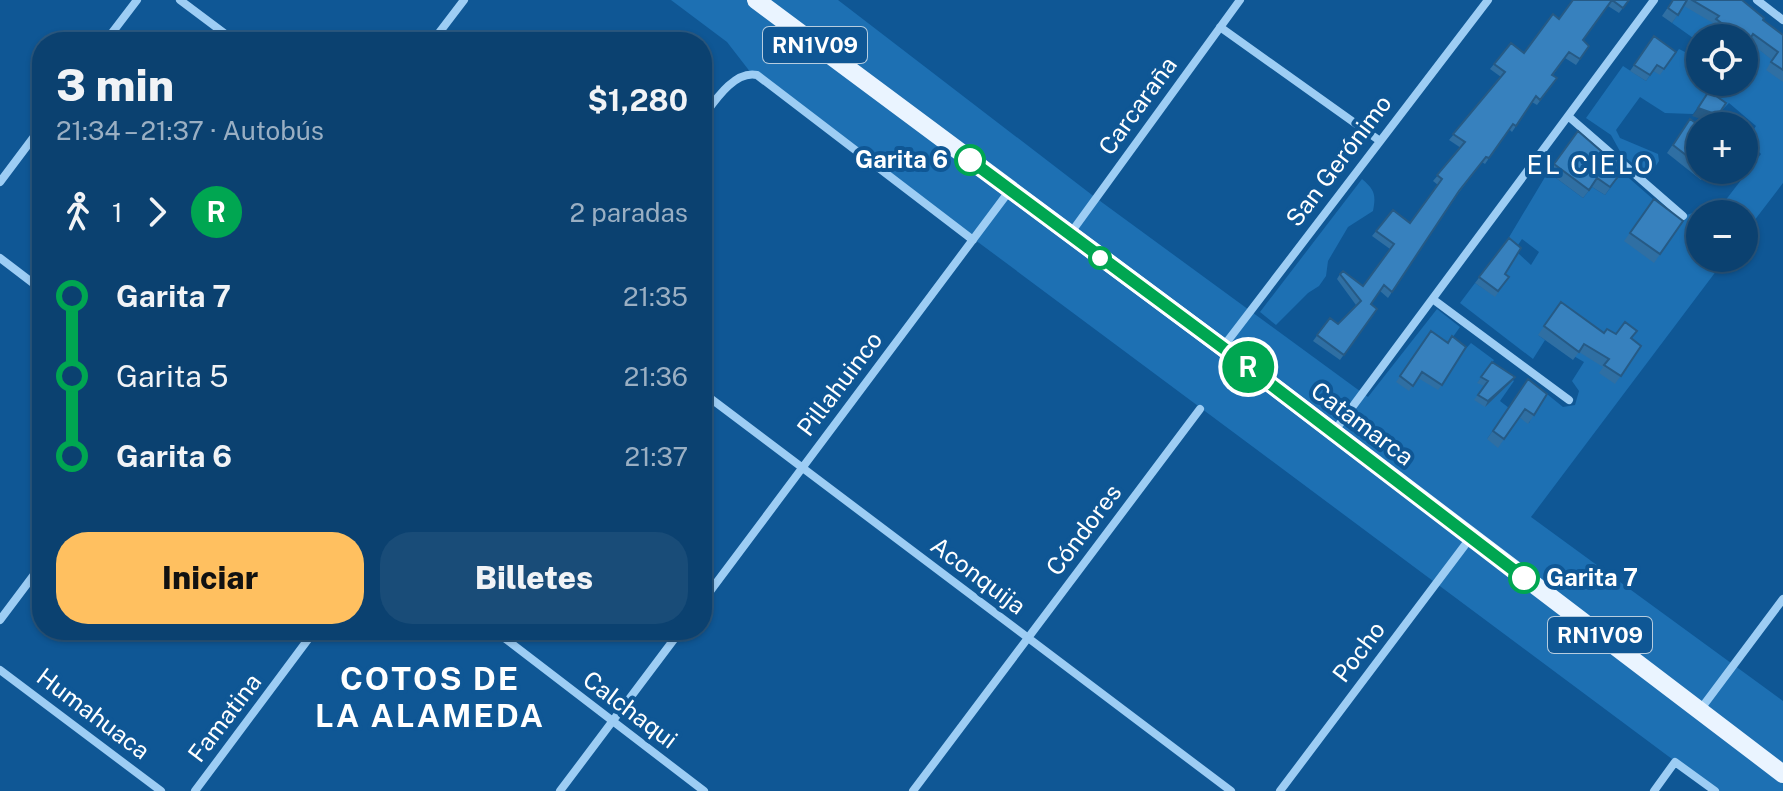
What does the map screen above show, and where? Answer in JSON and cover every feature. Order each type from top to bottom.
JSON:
[{"type":"main road","name":"Catamarca","points":[[756,0],[1222,347],[1783,774]]},
{"type":"street","points":[[113,32],[137,0]]},
{"type":"street","points":[[180,0],[223,32]]},
{"type":"street","points":[[440,32],[464,0]]},
{"type":"street","name":"Carcaraña","points":[[1070,235],[1240,0]]},
{"type":"street","name":"San Gerónimo","points":[[1222,347],[1488,0]]},
{"type":"street","points":[[1333,433],[1654,0]]},
{"type":"street","points":[[1757,0],[1783,20]]},
{"type":"street","points":[[1220,27],[1380,141]]},
{"type":"street","points":[[712,105],[734,82],[751,73],[764,79],[973,240]]},
{"type":"street","points":[[1568,116],[1683,216]]},
{"type":"street","points":[[0,182],[32,139]]},
{"type":"street","name":"Pillahuinco","points":[[712,589],[1010,190]]},
{"type":"street","points":[[0,258],[32,282]]},
{"type":"street","points":[[1434,300],[1569,400]]},
{"type":"street","name":"Aconquija","points":[[712,400],[1231,791]]},
{"type":"street","name":"Cóndores","points":[[913,791],[1200,409]]},
{"type":"street","name":"Pocho","points":[[1280,791],[1471,537]]},
{"type":"street","points":[[0,620],[32,577]]},
{"type":"street","points":[[1699,710],[1783,599]]},
{"type":"street","name":"Famatina","points":[[195,791],[308,640]]},
{"type":"street","name":"Calchaqui","points":[[507,640],[704,791]]},
{"type":"street","points":[[560,791],[674,640]]},
{"type":"street","name":"Humahuaca","points":[[0,670],[161,791]]},
{"type":"street","points":[[1654,791],[1675,762],[1715,791]]},
{"type":"shaded area","points":[[671,0],[838,0],[1096,198],[1368,397],[1437,309],[1460,327],[1445,348],[1430,361],[1462,353],[1471,343],[1494,360],[1478,382],[1507,375],[1514,381],[1500,401],[1509,408],[1487,439],[1519,417],[1529,423],[1542,390],[1563,407],[1575,405],[1579,391],[1572,381],[1584,362],[1538,335],[1545,340],[1533,359],[1460,303],[1475,283],[1495,296],[1486,268],[1518,253],[1531,265],[1539,252],[1522,239],[1514,251],[1505,244],[1548,172],[1583,198],[1592,187],[1605,195],[1622,172],[1654,200],[1677,229],[1686,215],[1686,272],[1715,272],[1531,517],[1783,701],[1783,791],[1715,791],[751,73],[727,42]]},
{"type":"shaded area","points":[[1730,2],[1713,24],[1686,24],[1686,33],[1672,23],[1683,6]]},
{"type":"shaded area","points":[[1759,26],[1761,51],[1773,60],[1783,77],[1783,183],[1758,216],[1758,200],[1726,200],[1738,184],[1758,184],[1758,158],[1761,154],[1758,151],[1758,112],[1740,112],[1729,103],[1721,111],[1703,100],[1694,112],[1665,113],[1640,97],[1616,130],[1620,138],[1658,154],[1659,161],[1649,176],[1622,155],[1611,135],[1586,118],[1623,66],[1646,81],[1653,71],[1660,74],[1679,49],[1686,52],[1686,96],[1758,96]]},
{"type":"shaded area","points":[[1362,179],[1374,193],[1373,211],[1348,227],[1328,261],[1326,276],[1319,286],[1276,325],[1260,312]]},
{"type":"building","points":[[1573,0],[1612,0],[1583,40],[1589,46],[1580,59],[1569,52],[1552,75],[1557,78],[1540,100],[1536,96],[1516,126],[1513,124],[1489,158],[1486,157],[1459,191],[1392,292],[1384,285],[1371,304],[1377,309],[1344,355],[1317,335],[1330,318],[1338,324],[1361,301],[1340,274],[1343,271],[1363,286],[1394,244],[1376,231],[1393,210],[1410,223],[1442,179],[1437,175],[1465,142],[1453,134],[1505,72],[1494,64],[1511,43],[1524,53],[1553,14],[1559,19]]},
{"type":"building","points":[[1612,0],[1629,0],[1623,8]]},
{"type":"building","points":[[1673,0],[1687,0],[1678,15],[1668,8]]},
{"type":"building","points":[[1692,0],[1742,0],[1783,35],[1783,70],[1771,62],[1778,52],[1758,38],[1758,24],[1723,24],[1716,19],[1719,16]]},
{"type":"building","points":[[1654,36],[1676,52],[1664,69],[1657,65],[1650,75],[1634,65]]},
{"type":"building","points":[[1706,96],[1716,96],[1726,103],[1720,112],[1698,108]]},
{"type":"building","points":[[1686,125],[1686,155],[1673,145]]},
{"type":"building","points":[[1578,131],[1623,170],[1610,187],[1597,178],[1589,190],[1554,164]]},
{"type":"building","points":[[1654,199],[1683,221],[1660,254],[1630,233]]},
{"type":"building","points":[[1509,238],[1521,248],[1505,274],[1509,277],[1498,291],[1479,277]]},
{"type":"building","points":[[1561,302],[1604,333],[1607,329],[1616,334],[1625,322],[1637,331],[1631,338],[1641,346],[1621,376],[1604,365],[1609,359],[1584,344],[1579,352],[1544,326]]},
{"type":"building","points":[[1431,331],[1448,343],[1452,336],[1466,347],[1442,385],[1422,372],[1413,386],[1400,376]]},
{"type":"building","points":[[1492,362],[1515,377],[1488,401],[1478,395],[1488,381],[1481,377]]},
{"type":"building","points":[[1528,379],[1547,394],[1534,415],[1525,409],[1504,439],[1493,431]]},
{"type":"bus line","name":"R","points":[[970,160],[1222,347],[1524,578]]},
{"type":"place","name":"Garita 6","points":[[970,160]]},
{"type":"place","name":"Garita 7","points":[[1524,578]]},
{"type":"district","name":"EL CIELO","points":[[1591,165]]},
{"type":"district","name":"COTOS DE LA ALAMEDA","points":[[430,698]]}]
